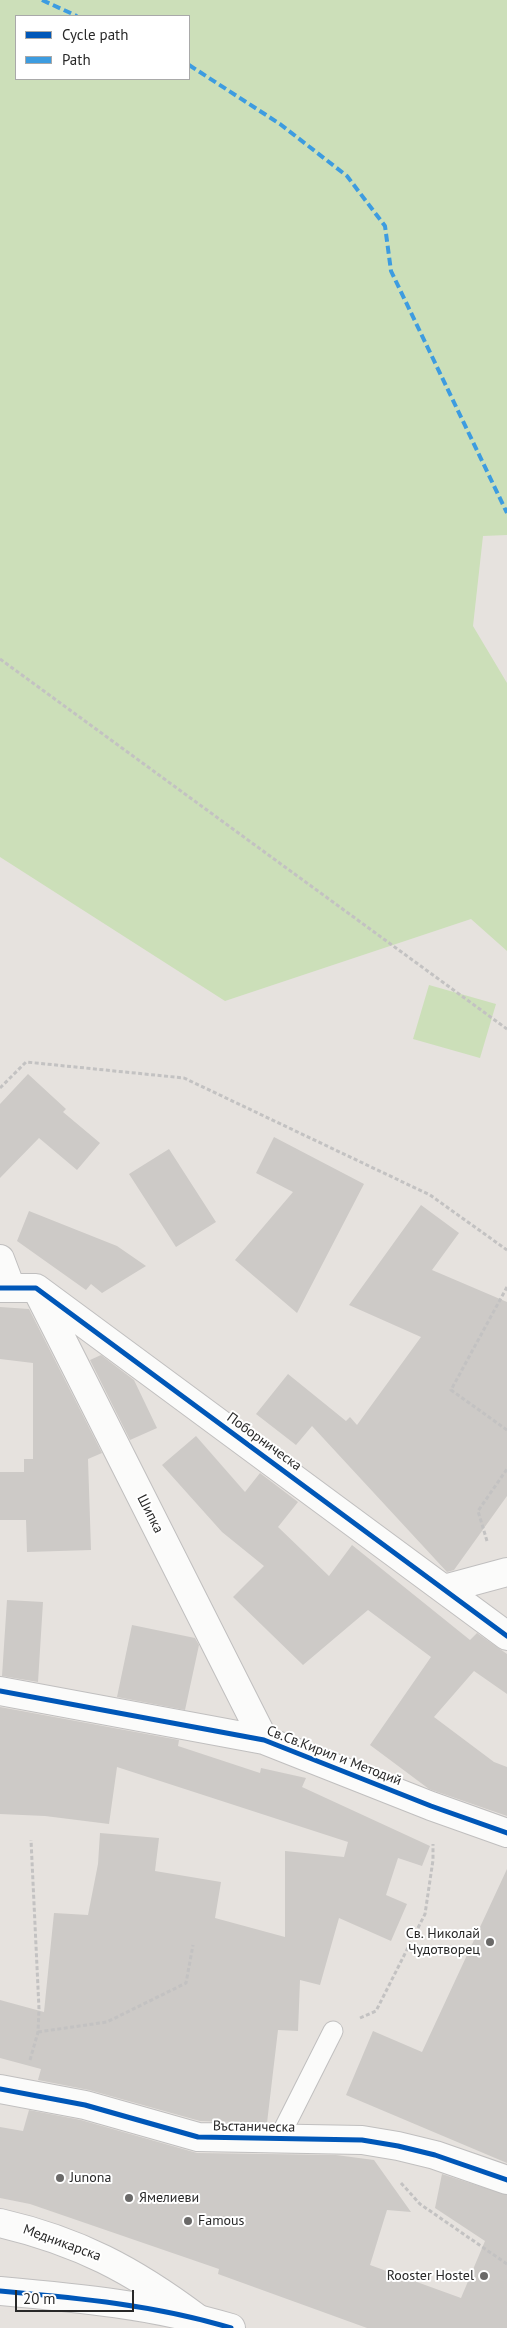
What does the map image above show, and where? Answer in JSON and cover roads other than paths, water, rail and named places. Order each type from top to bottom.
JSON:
[{"type":"street","points":[[0,1259],[16,1288]]},
{"type":"street","name":"Поборническа","points":[[16,1288],[444,1588],[507,1636]]},
{"type":"street","name":"Шипка","points":[[16,1288],[264,1740]]},
{"type":"street","points":[[444,1588],[502,1574]]},
{"type":"street","name":"Св.Св.Кирил и Методий","points":[[0,1691],[264,1740],[507,1834]]},
{"type":"street","name":"Въстаническа","points":[[11,2091],[85,2105],[198,2137],[362,2140],[398,2146],[435,2155],[507,2180]]},
{"type":"street","name":"Медникарска","points":[[0,2223],[75,2245],[109,2260],[157,2288],[197,2318]]},
{"type":"street","points":[[0,2291],[96,2300],[197,2318],[231,2328]]},
{"type":"lane","points":[[279,2138],[333,2031]]},
{"type":"place","name":"Св. Николай Чудотворец","points":[[490,1942]]},
{"type":"place","name":"Junona","points":[[60,2178]]},
{"type":"place","name":"Ямелиеви","points":[[129,2198]]},
{"type":"place","name":"Famous","points":[[188,2221]]},
{"type":"place","name":"Rooster Hostel","points":[[484,2276]]}]
